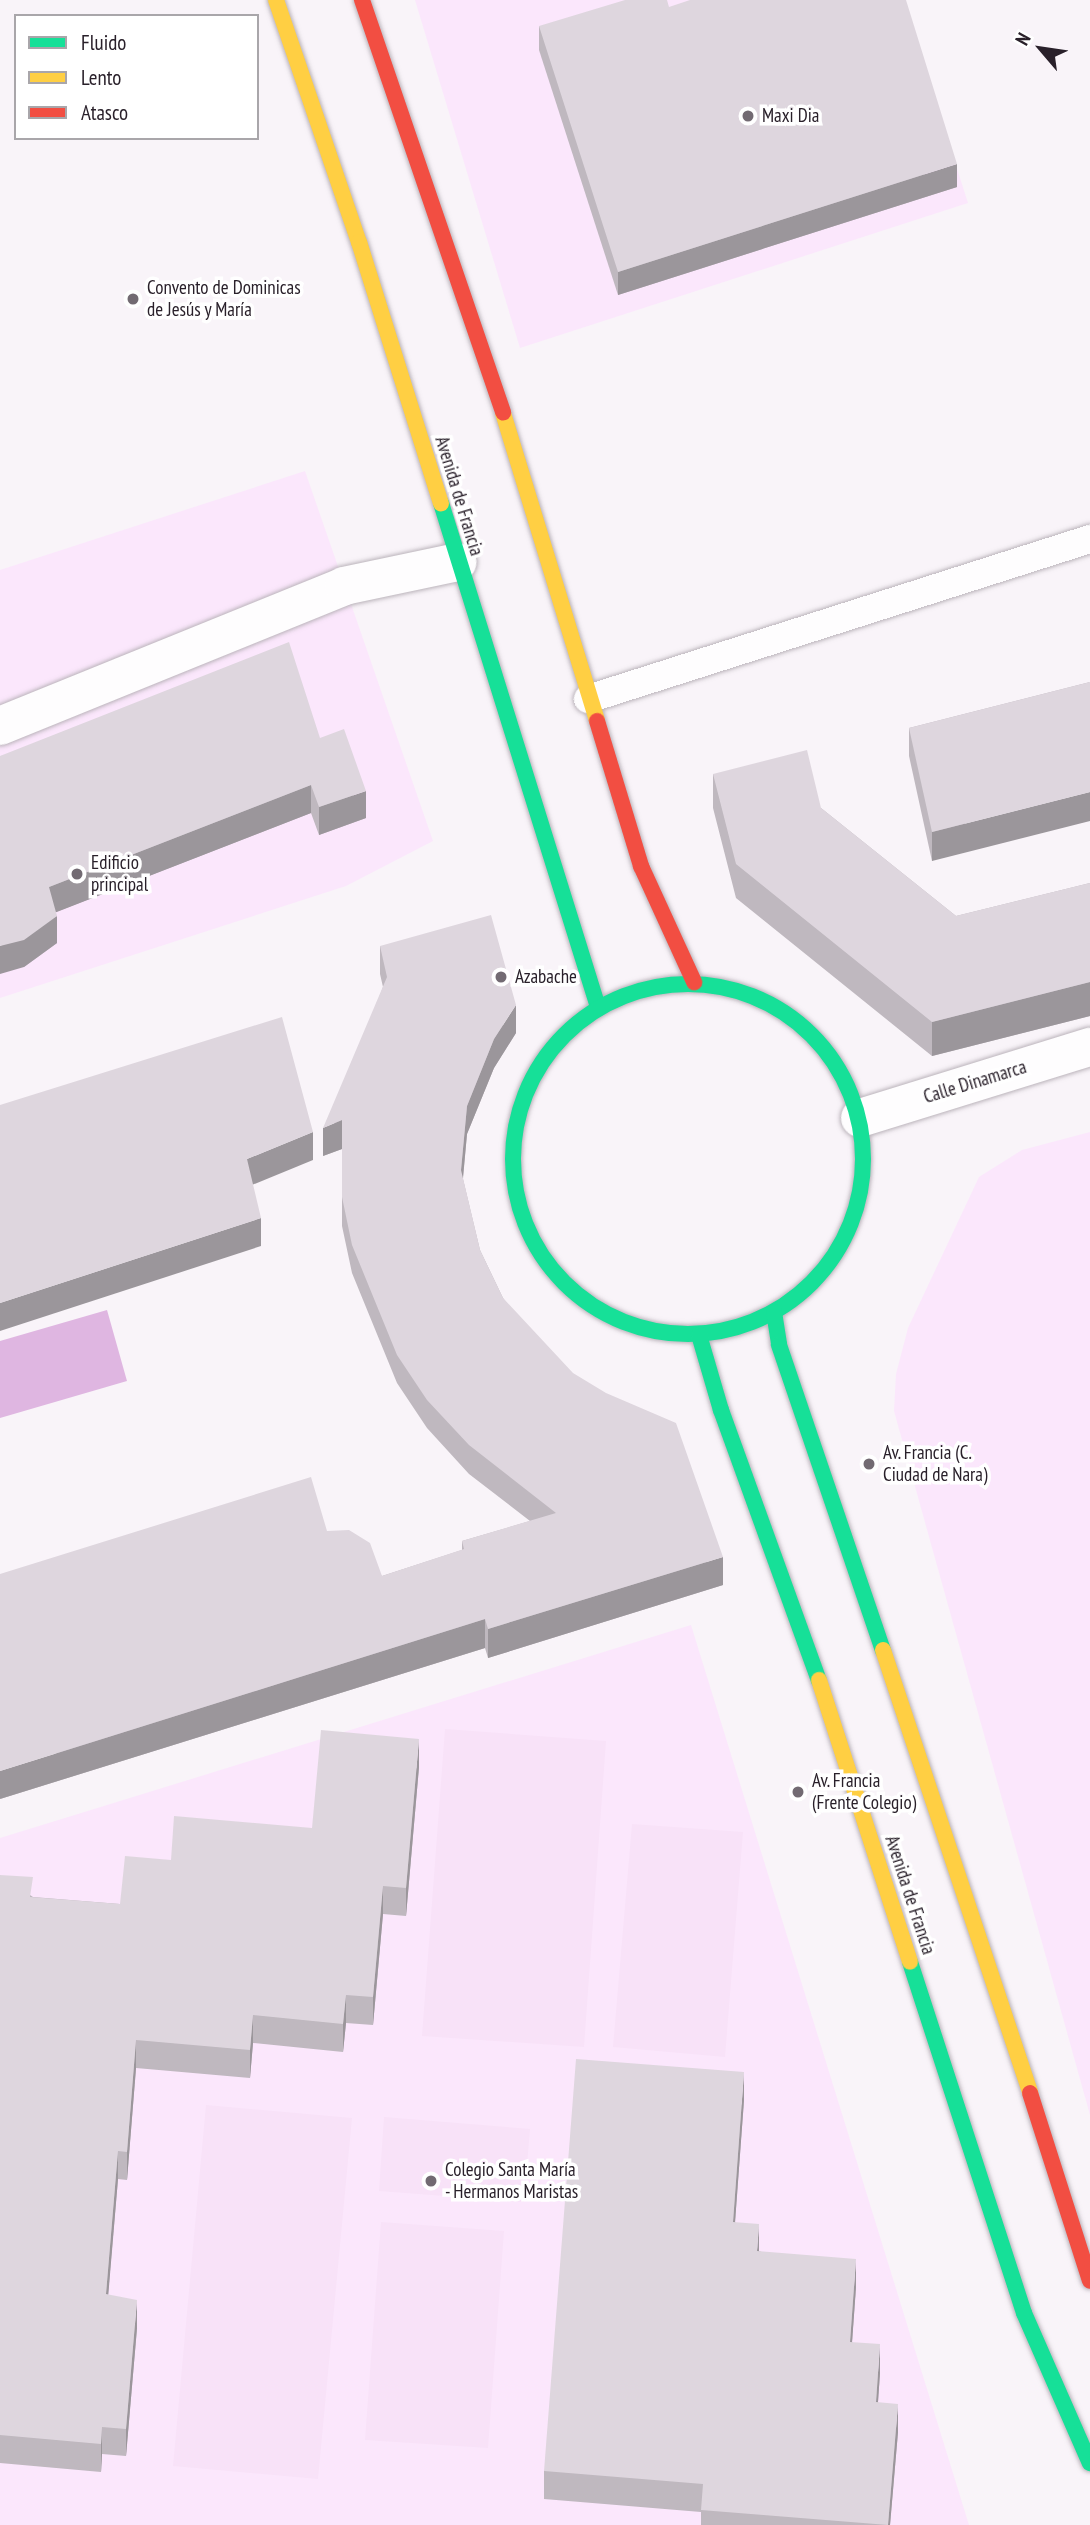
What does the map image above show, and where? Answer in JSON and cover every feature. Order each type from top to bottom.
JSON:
[{"type":"main road","name":"Avenida de Francia","points":[[276,0],[359,242],[597,1007]]},
{"type":"main road","points":[[362,0],[504,417],[641,866],[694,982]]},
{"type":"main road","points":[[694,982],[740,989],[781,1008],[808,1030],[843,1075],[860,1118],[864,1163],[857,1208],[844,1239],[811,1285],[774,1312],[699,1335],[641,1329],[588,1304],[546,1264],[520,1211],[511,1153],[523,1095],[553,1045],[597,1007],[694,982]]},
{"type":"main road","points":[[774,1312],[779,1345],[970,1904],[1090,2281]]},
{"type":"main road","name":"Avenida de Francia","points":[[699,1335],[721,1410],[819,1679],[1024,2313],[1090,2463]]},
{"type":"street","points":[[0,726],[344,586],[458,562]]},
{"type":"street","name":"Calle Dinamarca","points":[[860,1118],[1090,1047]]},
{"type":"lane","points":[[588,699],[1090,539]]},
{"type":"shaded area","name":"Maxi Dia","points":[[415,0],[903,0],[968,203],[520,348]]},
{"type":"shaded area","points":[[305,471],[433,841],[346,886],[0,998],[0,570]]},
{"type":"shaded area","points":[[1090,1132],[1090,2115],[894,1411],[896,1374],[908,1328],[979,1177],[1022,1150]]},
{"type":"shaded area","points":[[107,1310],[127,1381],[0,1418],[0,1341]]},
{"type":"shaded area","name":"Colegio Santa María - Hermanos Maristas","points":[[691,1625],[969,2525],[0,2525],[0,1838]]},
{"type":"shaded area","points":[[445,1729],[606,1741],[584,2047],[422,2036]]},
{"type":"shaded area","points":[[632,1824],[743,1832],[725,2057],[613,2047]]},
{"type":"shaded area","points":[[206,2105],[352,2118],[318,2479],[173,2466]]},
{"type":"shaded area","points":[[384,2117],[530,2129],[524,2202],[379,2191]]},
{"type":"shaded area","points":[[381,2222],[504,2231],[488,2448],[365,2440]]},
{"type":"building","name":"Maxi Dia","points":[[625,0],[667,0],[669,7],[690,0],[906,0],[957,164],[618,272],[539,26]]},
{"type":"building","name":"Edificio principal","points":[[289,642],[320,738],[344,729],[366,791],[319,807],[311,785],[49,887],[57,916],[24,940],[0,946],[0,756]]},
{"type":"building","points":[[1090,682],[1090,792],[932,832],[909,728]]},
{"type":"building","points":[[807,750],[821,808],[956,916],[1090,883],[1090,982],[932,1022],[736,864],[713,774]]},
{"type":"building","points":[[491,915],[516,1005],[494,1039],[467,1106],[461,1170],[480,1250],[503,1298],[573,1373],[606,1393],[676,1423],[723,1557],[488,1629],[485,1619],[0,1771],[0,1574],[311,1477],[327,1531],[349,1530],[370,1543],[382,1576],[464,1549],[462,1541],[556,1513],[469,1445],[427,1400],[397,1355],[352,1245],[342,1197],[342,1120],[323,1128],[387,977],[380,946]]},
{"type":"building","points":[[282,1017],[313,1132],[247,1159],[261,1218],[0,1303],[0,1105]]},
{"type":"building","points":[[321,1730],[419,1739],[406,1888],[383,1886],[373,1997],[346,1995],[343,2024],[253,2015],[250,2050],[136,2040],[127,2152],[118,2151],[106,2294],[137,2300],[126,2429],[102,2427],[101,2444],[0,2435],[0,1875],[33,1877],[30,1897],[120,1904],[125,1856],[171,1860],[174,1816],[312,1828]]},
{"type":"building","points":[[576,2059],[744,2072],[733,2222],[759,2224],[757,2251],[856,2259],[850,2342],[880,2344],[876,2402],[898,2404],[888,2525],[701,2510],[703,2484],[544,2471]]},
{"type":"traffic: fast","points":[[441,503],[598,1007]]},
{"type":"traffic: fast","points":[[688,984],[722,987],[755,997],[785,1014],[812,1035],[833,1062],[850,1092],[860,1125],[863,1159],[860,1193],[850,1226],[833,1256],[812,1283],[785,1304],[755,1321],[722,1331],[688,1334],[654,1331],[621,1321],[591,1304],[564,1283],[543,1256],[526,1226],[516,1193],[513,1159],[516,1125],[526,1092],[543,1062],[564,1035],[591,1014],[621,997],[654,987],[688,984]]},
{"type":"traffic: fast","points":[[774,1312],[779,1345],[883,1650]]},
{"type":"traffic: fast","points":[[699,1335],[721,1410],[819,1680]]},
{"type":"traffic: fast","points":[[910,1962],[1024,2313],[1090,2463]]},
{"type":"traffic: slow","points":[[276,0],[359,242],[441,503]]},
{"type":"traffic: slow","points":[[503,413],[597,721]]},
{"type":"traffic: slow","points":[[883,1650],[1030,2093]]},
{"type":"traffic: slow","points":[[819,1680],[910,1962]]},
{"type":"traffic: jam","points":[[362,0],[503,413]]},
{"type":"traffic: jam","points":[[597,721],[641,866],[694,982]]},
{"type":"traffic: jam","points":[[1030,2093],[1090,2281]]},
{"type":"place","name":"Maxi Dia","points":[[748,116]]},
{"type":"place","name":"Convento de Dominicas de Jesús y María","points":[[133,299]]},
{"type":"place","name":"Edificio principal","points":[[77,874]]},
{"type":"place","name":"Azabache","points":[[501,977]]},
{"type":"place","name":"Av. Francia (C. Ciudad de Nara)","points":[[869,1464]]},
{"type":"place","name":"Av. Francia (Frente Colegio)","points":[[798,1792]]},
{"type":"place","name":"Colegio Santa María - Hermanos Maristas","points":[[431,2181]]}]
